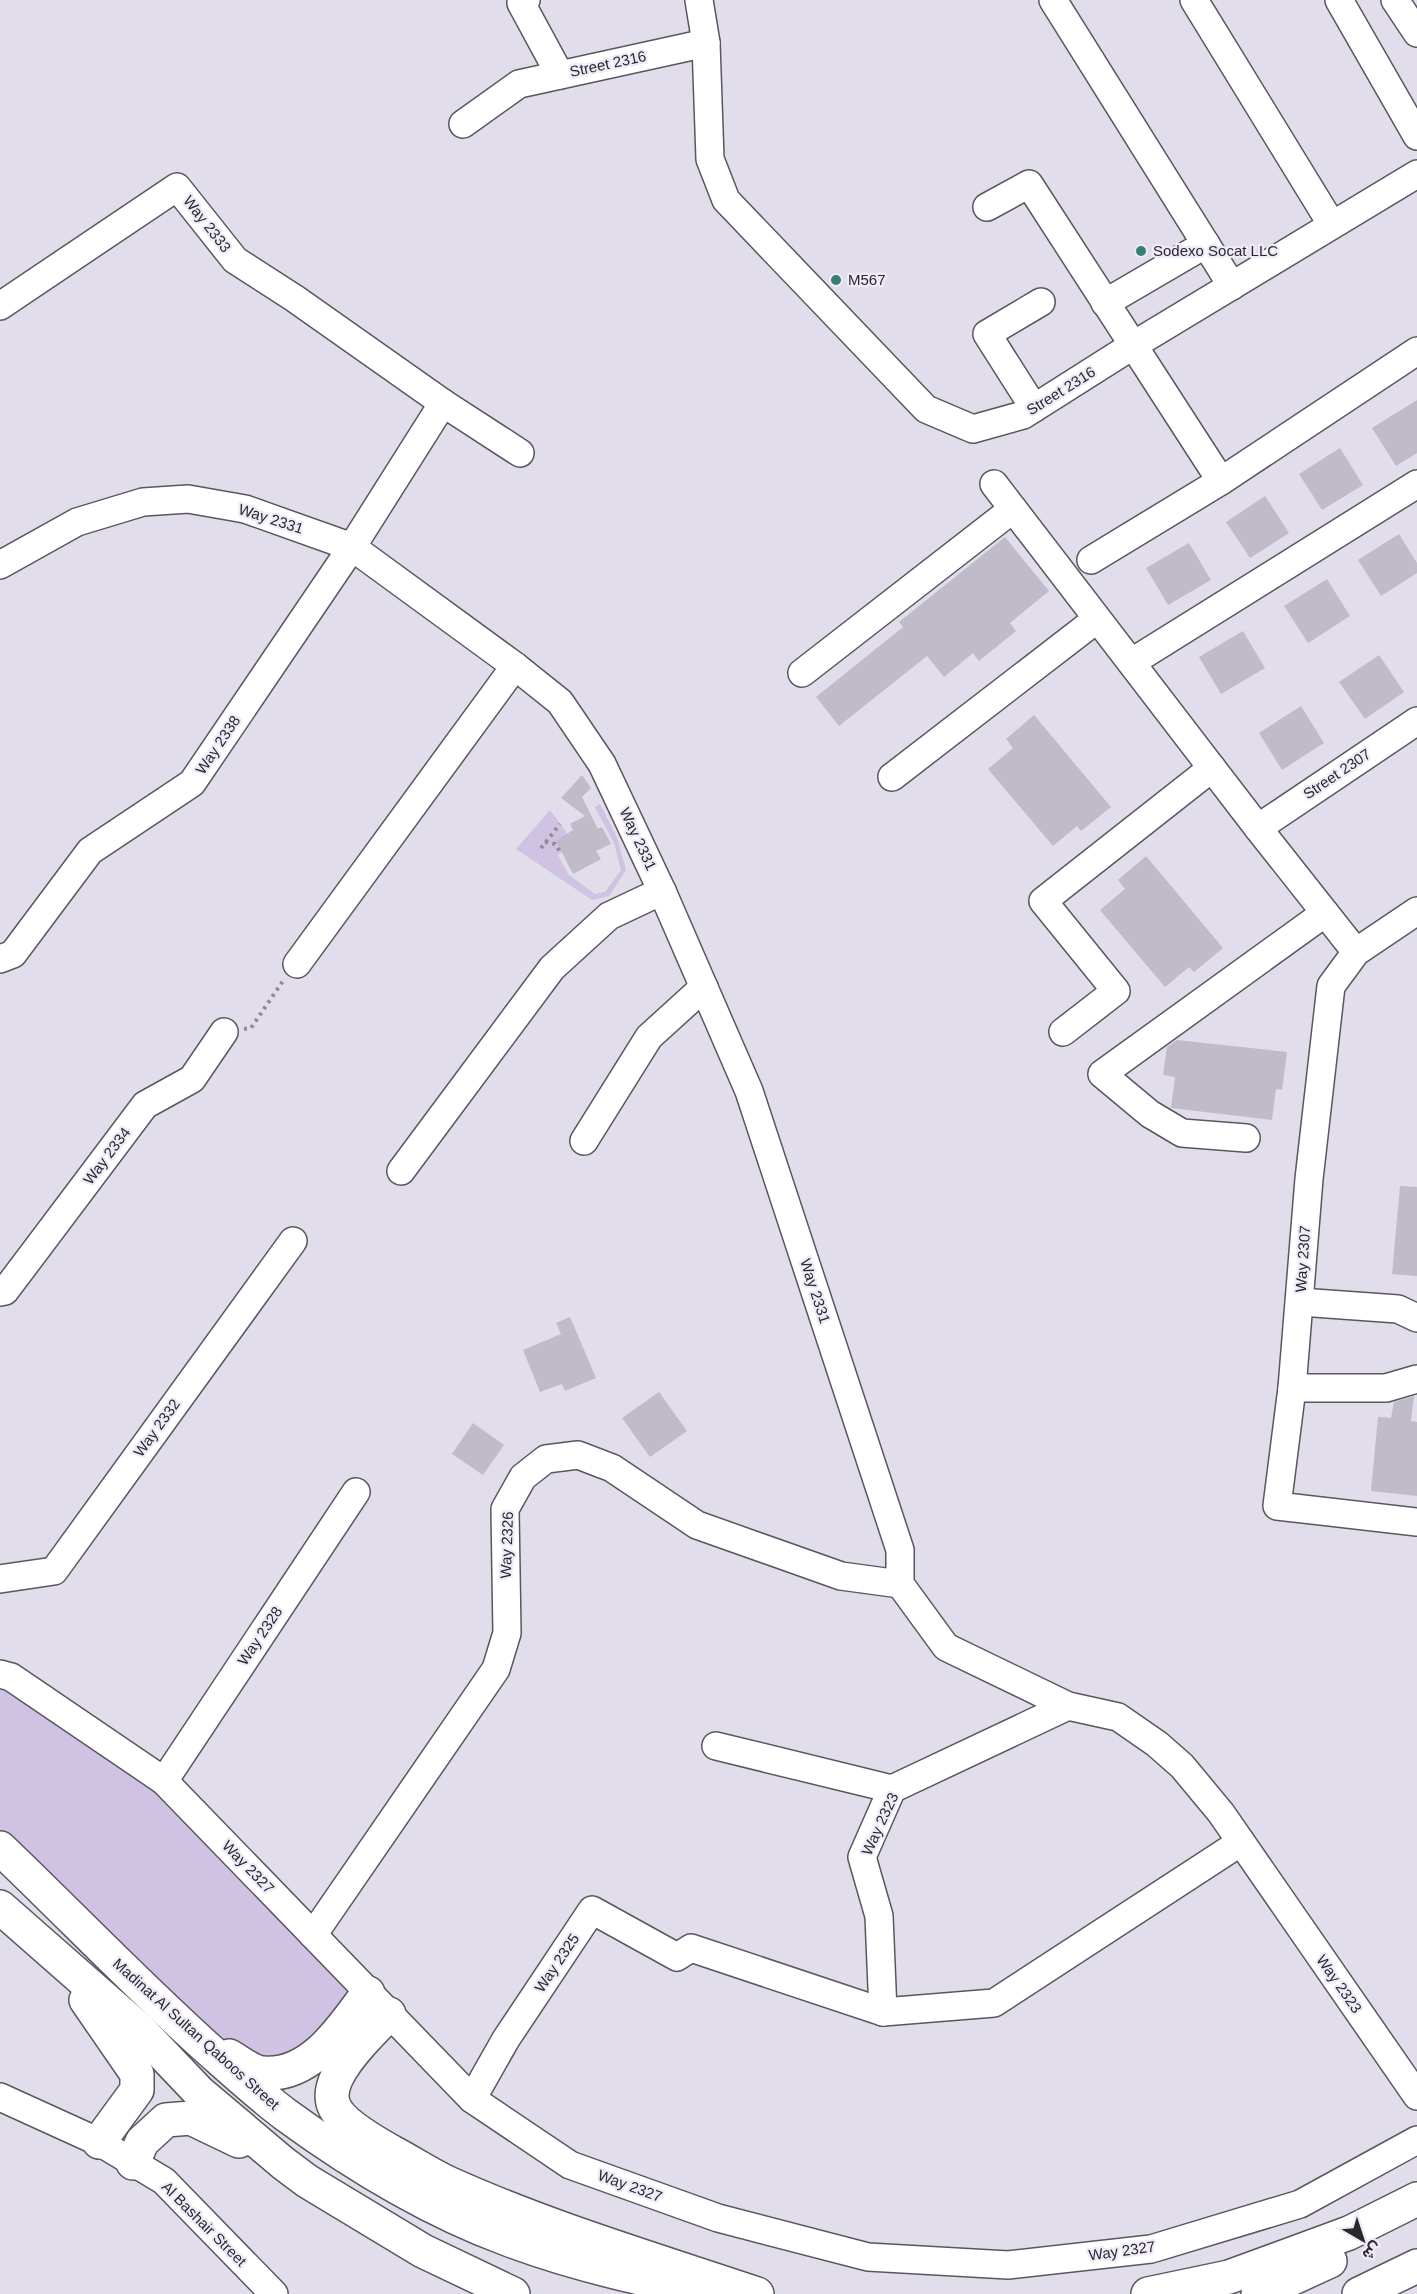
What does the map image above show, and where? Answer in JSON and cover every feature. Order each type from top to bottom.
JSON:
[{"type":"main road","name":"Madinat Al Sultan Qaboos Street","points":[[0,1848],[187,2030],[255,2091],[333,2148],[406,2192],[536,2250],[647,2281],[718,2294]]},
{"type":"main road","points":[[0,1908],[140,2030],[199,2092],[283,2163],[307,2181],[423,2251],[513,2294]]},
{"type":"main road","points":[[56,1957],[137,2074],[137,2090],[99,2142]]},
{"type":"main road","points":[[187,2030],[260,2073],[288,2072],[319,2054],[346,2022],[379,2003]]},
{"type":"main road","points":[[379,2003],[334,2082],[333,2103],[348,2123],[376,2143],[446,2182],[553,2227],[757,2294]]},
{"type":"main road","points":[[133,2163],[142,2142],[166,2120],[191,2118],[218,2129],[283,2163]]},
{"type":"main road","points":[[406,2192],[435,2217],[482,2241],[550,2270],[625,2294]]},
{"type":"main road","points":[[1148,2294],[1229,2277],[1349,2233],[1417,2199]]},
{"type":"main road","points":[[1258,2294],[1358,2248],[1417,2215]]},
{"type":"main road","points":[[1365,2292],[1417,2266]]},
{"type":"street","name":"Street 2316","points":[[526,0],[521,3],[560,75],[705,43]]},
{"type":"street","name":"Street 2316","points":[[699,0],[705,43],[710,159],[726,200],[926,409],[973,429],[1023,415],[1232,285],[1416,177]]},
{"type":"street","points":[[1053,0],[1232,285]]},
{"type":"street","points":[[1194,0],[1332,225]]},
{"type":"street","points":[[1339,0],[1417,136]]},
{"type":"street","points":[[1395,0],[1417,33]]},
{"type":"street","points":[[463,124],[519,84],[560,75]]},
{"type":"street","points":[[987,207],[1029,184],[1221,481]]},
{"type":"street","name":"Way 2333","points":[[0,306],[177,187],[235,260],[520,453]]},
{"type":"street","points":[[1105,303],[1206,244]]},
{"type":"street","points":[[1034,408],[987,334],[1041,302]]},
{"type":"street","points":[[1091,560],[1221,481],[1417,351]]},
{"type":"street","points":[[352,547],[443,403]]},
{"type":"street","points":[[994,484],[1356,952]]},
{"type":"street","points":[[1132,662],[1417,484]]},
{"type":"street","name":"Way 2331","points":[[2,559],[77,522],[143,502],[188,499],[245,509],[352,547],[515,666],[560,702],[602,764],[662,891],[749,1091],[900,1550],[900,1584]]},
{"type":"street","points":[[802,673],[1013,509]]},
{"type":"street","name":"Way 2338","points":[[0,959],[13,954],[90,851],[192,783],[352,547]]},
{"type":"street","points":[[892,777],[1097,619]]},
{"type":"street","points":[[297,964],[515,666]]},
{"type":"street","name":"Street 2307","points":[[1258,828],[1417,721]]},
{"type":"street","points":[[1063,1032],[1116,991],[1043,901],[1212,768]]},
{"type":"street","points":[[401,1171],[552,968],[609,916],[662,891]]},
{"type":"street","name":"Way 2307","points":[[1417,911],[1356,952],[1330,986],[1309,1179],[1292,1388],[1276,1506],[1417,1522]]},
{"type":"street","points":[[1246,1138],[1182,1133],[1150,1114],[1102,1074],[1325,913]]},
{"type":"street","points":[[584,1142],[649,1037],[704,987]]},
{"type":"street","name":"Way 2334","points":[[0,1292],[5,1291],[145,1105],[192,1079],[224,1032]]},
{"type":"street","name":"Way 2332","points":[[0,1579],[54,1571],[293,1241]]},
{"type":"street","points":[[1300,1302],[1398,1309],[1417,1318]]},
{"type":"street","points":[[1292,1388],[1386,1388],[1417,1379]]},
{"type":"street","name":"Way 2326","points":[[314,1935],[496,1669],[507,1633],[506,1509],[523,1477],[546,1459],[578,1455],[612,1468],[697,1525],[841,1576],[900,1584]]},
{"type":"street","name":"Way 2328","points":[[164,1780],[356,1492]]},
{"type":"street","name":"Way 2323","points":[[900,1584],[946,1647],[1068,1706],[1118,1718],[1157,1744],[1182,1766],[1221,1813],[1417,2096]]},
{"type":"street","name":"Way 2327","points":[[0,1674],[11,1677],[164,1780],[472,2099],[570,2165],[718,2218],[868,2257],[1008,2265],[1151,2249],[1300,2204],[1417,2140]]},
{"type":"street","name":"Way 2323","points":[[883,2012],[879,1916],[862,1857],[892,1789],[1068,1706]]},
{"type":"street","points":[[716,1746],[892,1789]]},
{"type":"street","points":[[883,2012],[994,2002],[1241,1842]]},
{"type":"street","name":"Way 2325","points":[[472,2099],[506,2038],[592,1910],[677,1957],[691,1948],[883,2012]]},
{"type":"street","name":"Al Bashair Street","points":[[0,2097],[99,2142],[164,2181],[274,2294]]},
{"type":"path","points":[[541,848],[560,824]]},
{"type":"path","points":[[545,842],[555,844],[561,854]]},
{"type":"path","points":[[224,1032],[251,1028],[286,976],[297,964]]},
{"type":"shaded area","points":[[600,804],[617,837],[626,870],[609,896],[592,900],[516,849],[550,810],[569,836],[562,852],[558,855],[569,875],[595,894],[605,892],[621,870],[614,843],[595,807]]},
{"type":"shaded area","points":[[0,1676],[162,1781],[366,1992],[288,2069],[233,2056],[0,1844]]},
{"type":"building","points":[[1417,400],[1417,453],[1396,466],[1372,428]]},
{"type":"building","points":[[1340,448],[1363,485],[1322,510],[1299,474]]},
{"type":"building","points":[[1265,496],[1289,533],[1250,558],[1226,522]]},
{"type":"building","points":[[1399,534],[1417,563],[1417,573],[1381,596],[1358,560]]},
{"type":"building","points":[[1005,537],[1049,591],[1010,623],[1016,631],[979,661],[973,653],[944,677],[927,656],[839,726],[816,697],[903,627],[899,622]]},
{"type":"building","points":[[1189,543],[1211,580],[1168,605],[1146,568]]},
{"type":"building","points":[[1327,579],[1350,616],[1308,643],[1284,606]]},
{"type":"building","points":[[1243,631],[1265,668],[1221,694],[1199,657]]},
{"type":"building","points":[[1379,655],[1404,692],[1365,719],[1339,682]]},
{"type":"building","points":[[1301,706],[1324,743],[1282,770],[1259,733]]},
{"type":"building","points":[[1034,715],[1111,807],[1081,831],[1077,826],[1053,846],[988,769],[1013,748],[1006,739]]},
{"type":"building","points":[[582,775],[591,788],[582,797],[598,829],[602,827],[611,844],[596,851],[601,859],[573,874],[556,841],[573,830],[570,824],[585,816],[561,798]]},
{"type":"building","points":[[1146,856],[1223,948],[1194,972],[1189,967],[1165,987],[1100,910],[1125,889],[1118,880]]},
{"type":"building","points":[[1177,1040],[1287,1052],[1282,1090],[1276,1089],[1272,1120],[1171,1108],[1175,1077],[1163,1075],[1167,1047]]},
{"type":"building","points":[[1400,1186],[1417,1187],[1417,1276],[1392,1274]]},
{"type":"building","points":[[570,1317],[596,1378],[565,1391],[562,1384],[540,1392],[523,1350],[561,1334],[556,1323]]},
{"type":"building","points":[[659,1392],[687,1431],[650,1457],[622,1418]]},
{"type":"building","points":[[1414,1396],[1411,1421],[1417,1422],[1417,1496],[1371,1491],[1378,1417],[1391,1418],[1394,1402]]},
{"type":"building","points":[[473,1423],[504,1445],[483,1475],[452,1454]]},
{"type":"place","name":"Sodexo Socat LLC","points":[[1141,251]]},
{"type":"place","name":"M567","points":[[836,280]]}]
